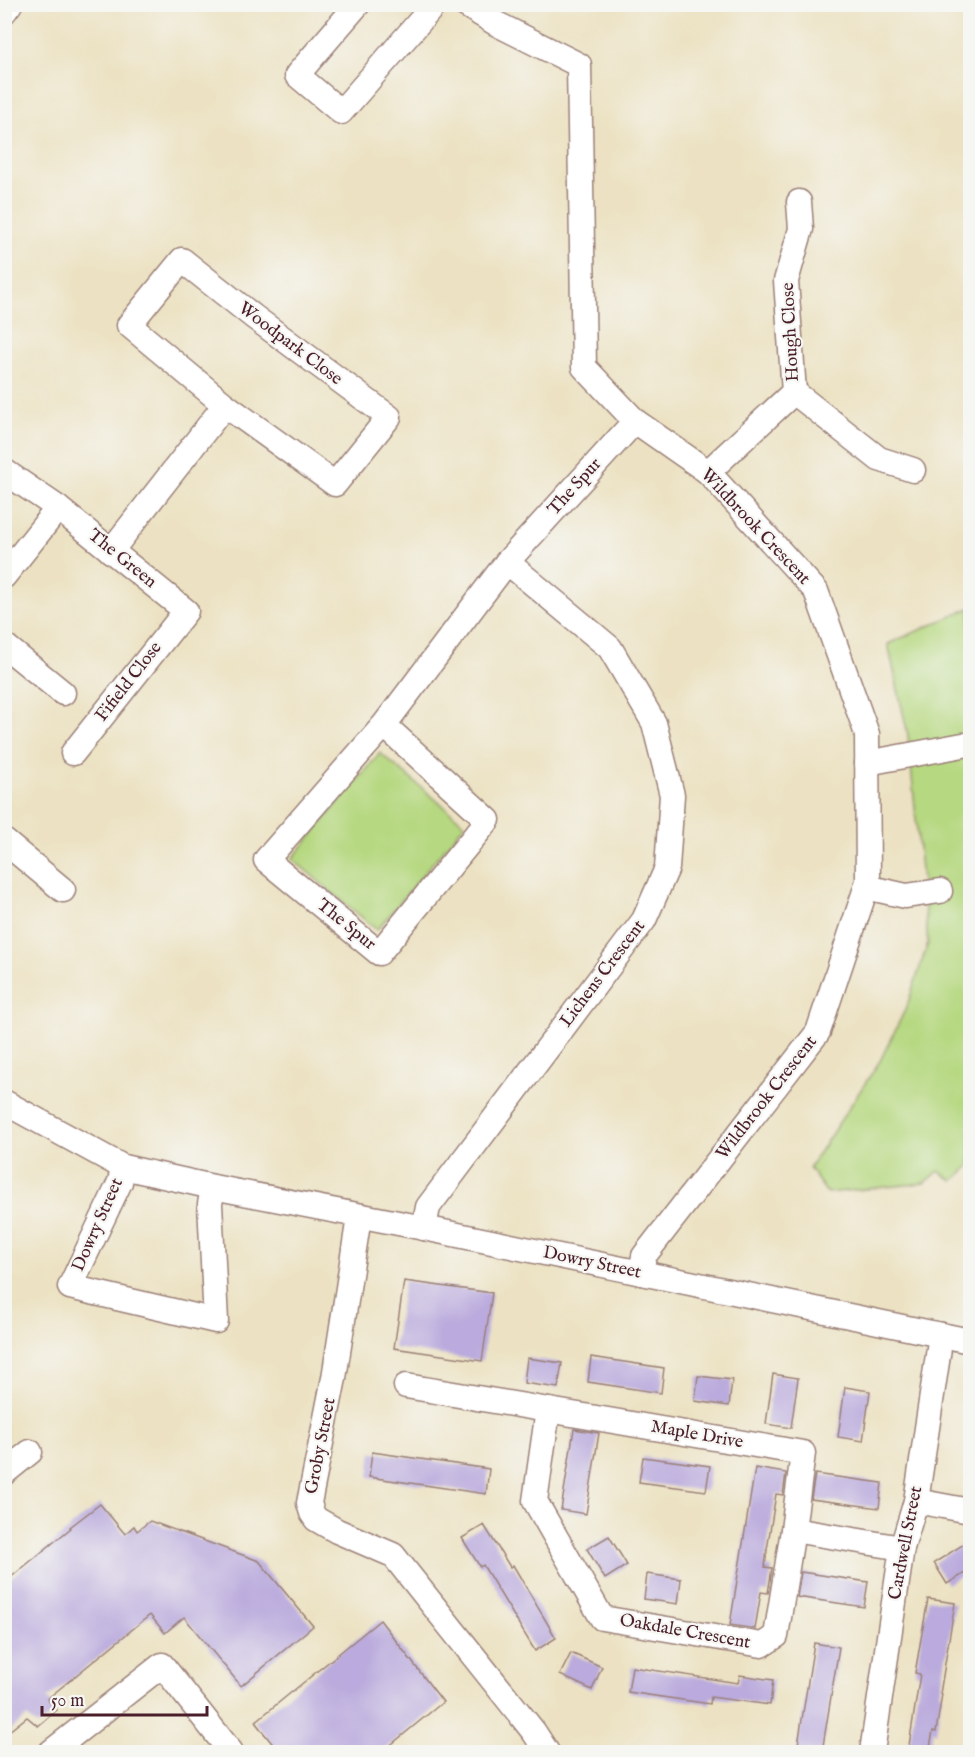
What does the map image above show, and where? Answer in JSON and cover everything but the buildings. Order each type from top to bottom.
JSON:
[{"type":"street","points":[[4,12],[10,4]]},
{"type":"street","points":[[358,4],[297,75],[341,112],[435,4]]},
{"type":"street","name":"Wildbrook Crescent","points":[[464,4],[497,24],[579,65],[584,367],[634,421],[708,472],[816,591],[867,734],[868,882],[818,1032],[644,1256],[641,1273]]},
{"type":"street","name":"Hough Close","points":[[799,202],[801,229],[786,281],[794,392],[879,459],[913,470]]},
{"type":"street","name":"Woodpark Close","points":[[182,260],[254,317],[389,417],[335,484],[225,405],[129,325],[182,260]]},
{"type":"street","name":"Hough Close","points":[[708,472],[794,392]]},
{"type":"street","points":[[111,550],[225,405]]},
{"type":"street","name":"The Spur","points":[[384,725],[488,820],[379,953],[266,860],[384,725],[507,562],[634,421]]},
{"type":"street","name":"The Green","points":[[4,471],[58,508],[186,611]]},
{"type":"street","points":[[4,576],[58,508]]},
{"type":"street","name":"Lichens Crescent","points":[[424,1228],[428,1207],[644,920],[667,868],[672,795],[654,723],[610,648],[507,562]]},
{"type":"street","name":"Fifield Close","points":[[73,753],[186,611]]},
{"type":"street","points":[[4,645],[63,693]]},
{"type":"street","points":[[867,764],[963,745]]},
{"type":"street","points":[[4,842],[63,891]]},
{"type":"street","points":[[866,887],[906,896],[940,891]]},
{"type":"street","name":"Dowry Street","points":[[4,1102],[123,1167],[970,1341]]},
{"type":"street","name":"Dowry Street","points":[[123,1167],[120,1182],[70,1287],[216,1321],[210,1204],[213,1187]]},
{"type":"street","name":"Groby Street","points":[[359,1216],[334,1378],[309,1503],[310,1508],[316,1519],[337,1531],[393,1555],[534,1732],[547,1752]]},
{"type":"street","name":"Cardwell Street","points":[[872,1752],[902,1548],[916,1501],[941,1335]]},
{"type":"street","name":"Maple Drive","points":[[406,1386],[803,1453],[793,1530]]},
{"type":"street","name":"Oakdale Crescent","points":[[548,1410],[535,1501],[602,1618],[762,1645],[776,1636],[793,1530]]},
{"type":"street","points":[[4,1473],[30,1452]]},
{"type":"street","points":[[916,1501],[970,1511]]},
{"type":"street","points":[[793,1530],[902,1548]]},
{"type":"street","points":[[51,1752],[162,1665],[231,1752]]},
{"type":"green space","points":[[970,608],[970,1166],[953,1181],[939,1171],[925,1183],[827,1193],[809,1168],[880,1061],[907,1006],[928,943],[908,735],[888,644]]},
{"type":"green space","points":[[380,753],[465,824],[377,930],[292,859]]}]
